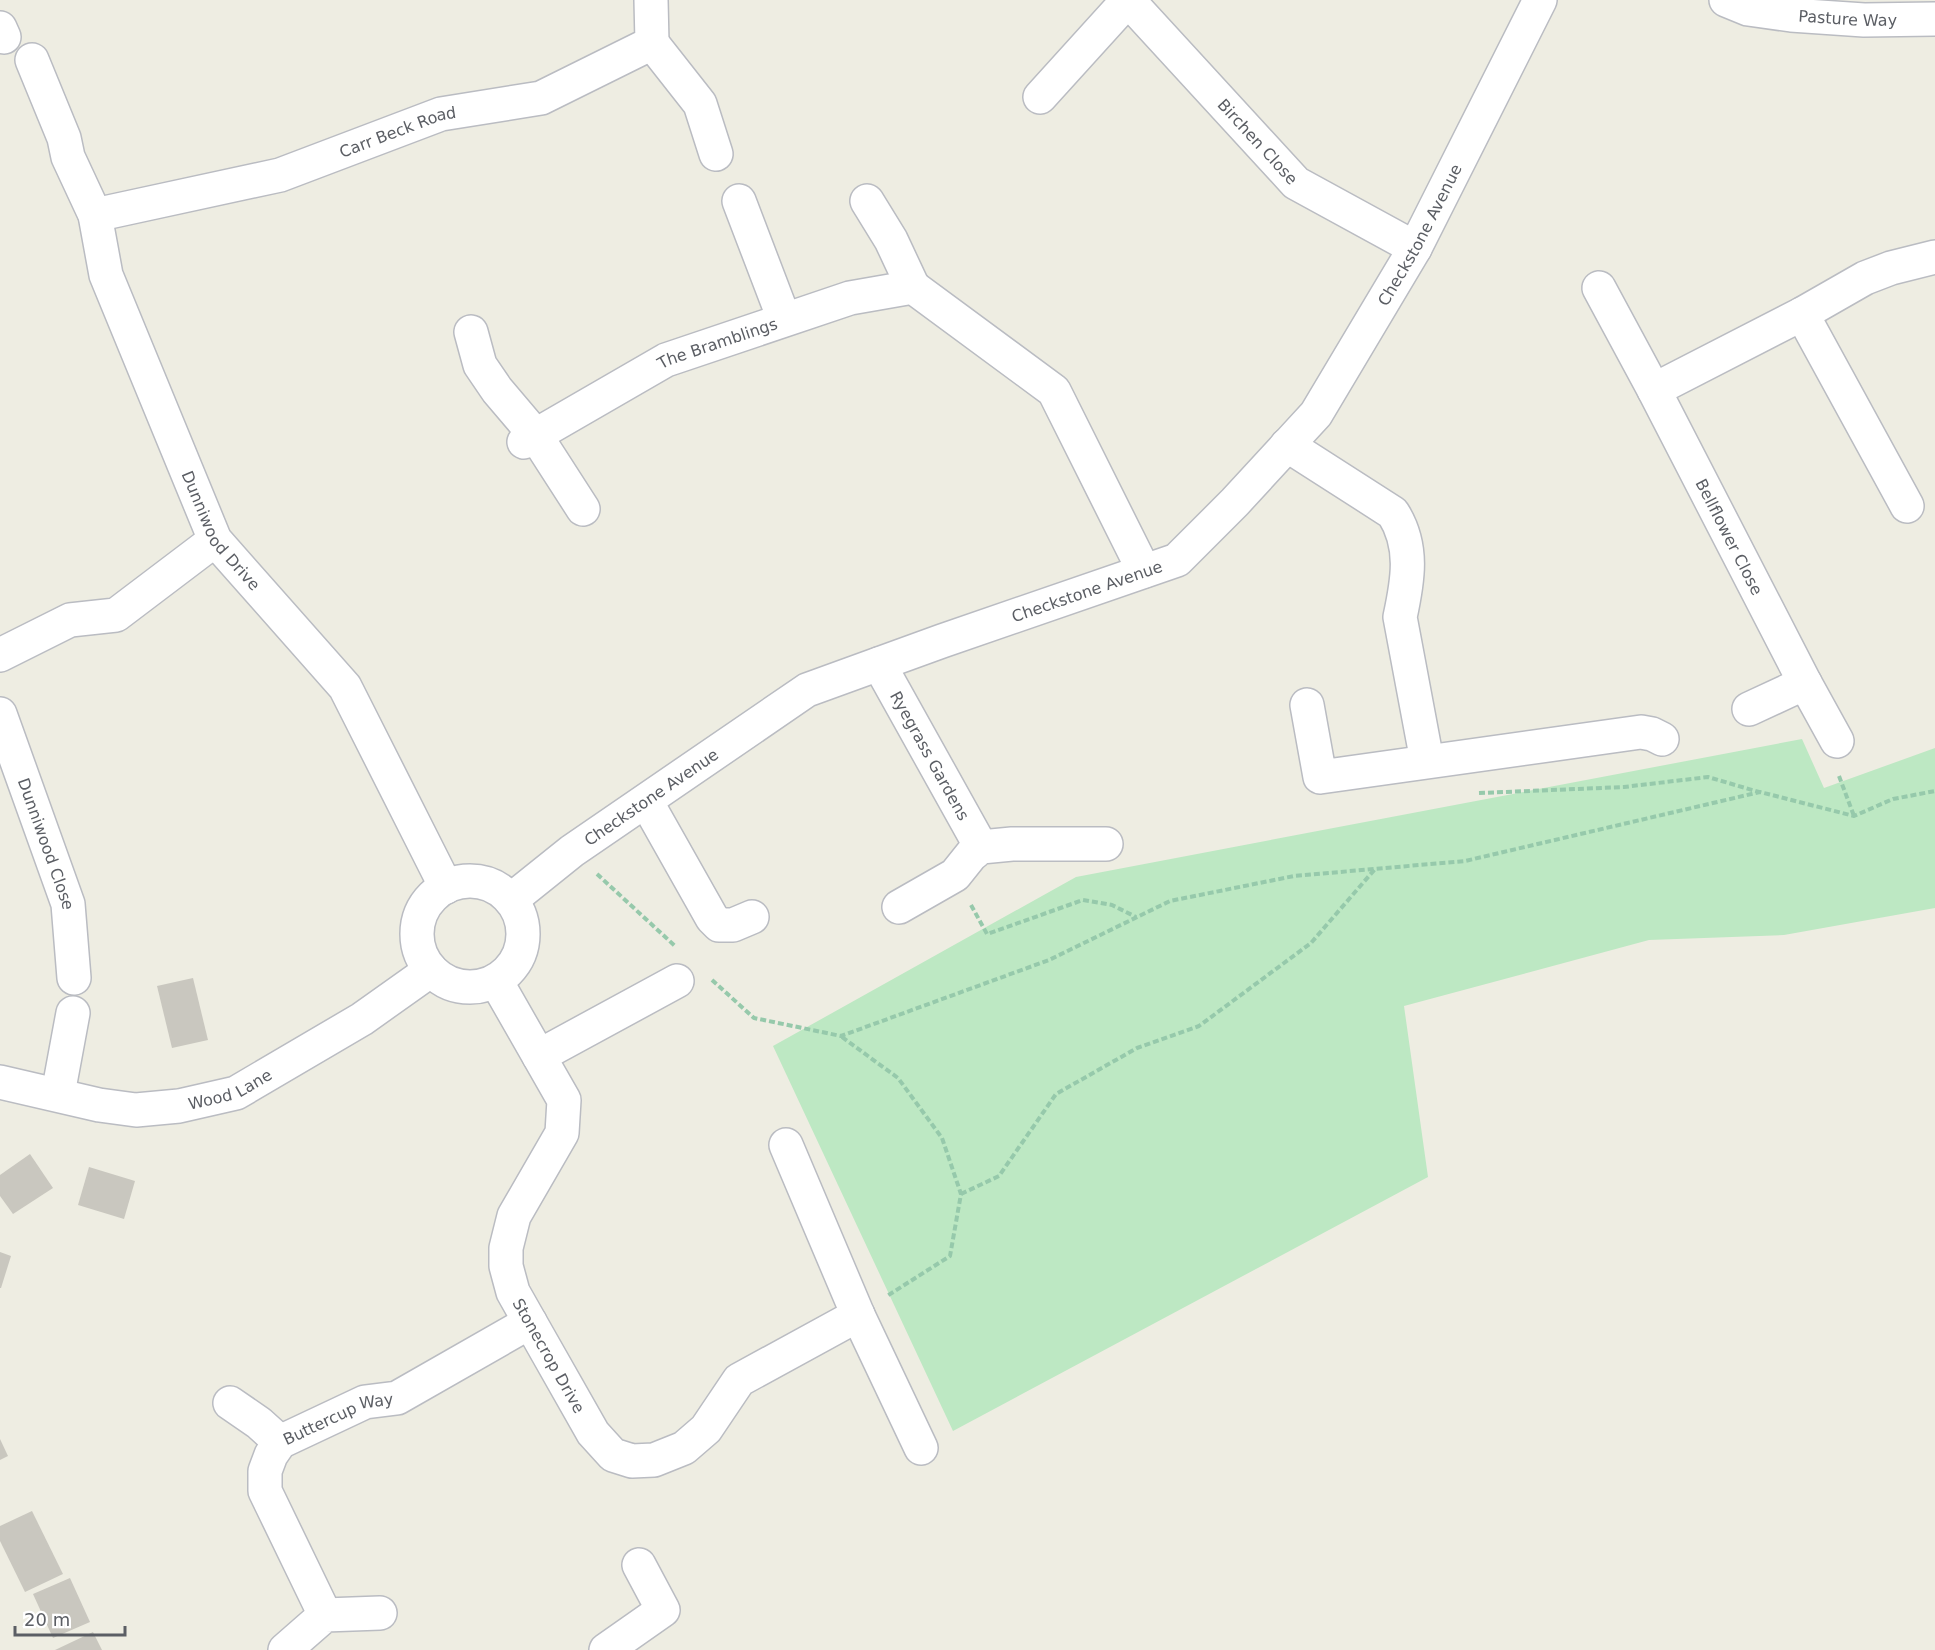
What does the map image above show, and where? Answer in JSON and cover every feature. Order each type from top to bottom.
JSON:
[{"type":"street","points":[[651,0],[652,43],[700,104],[716,154]]},
{"type":"street","name":"Birchen Close","points":[[1040,97],[1128,0],[1296,183],[1415,248]]},
{"type":"street","name":"Checkstone Avenue","points":[[512,900],[572,851],[807,690],[1177,560],[1316,414],[1415,248],[1540,0]]},
{"type":"street","name":"Pasture Way","points":[[1726,0],[1748,9],[1791,15],[1864,20],[1935,19]]},
{"type":"street","name":"Carr Beck Road","points":[[95,215],[280,175],[441,114],[541,98],[652,43]]},
{"type":"street","name":"Dunniwood Drive","points":[[32,60],[64,138],[68,157],[95,215],[106,275],[215,540],[345,687],[446,887]]},
{"type":"street","points":[[739,201],[784,319]]},
{"type":"street","points":[[867,201],[891,240],[913,287],[1054,391],[1144,571]]},
{"type":"street","points":[[1654,390],[1802,314],[1865,278],[1891,268],[1935,257]]},
{"type":"street","name":"The Bramblings","points":[[530,439],[666,360],[850,298],[913,287]]},
{"type":"street","name":"Bellflower Close","points":[[1599,288],[1637,355],[1837,741]]},
{"type":"street","points":[[1802,314],[1907,506]]},
{"type":"street","points":[[471,332],[480,365],[530,439],[583,509]]},
{"type":"street","points":[[1287,445],[1392,513],[1402,528],[1408,559],[1400,617],[1427,761]]},
{"type":"street","points":[[0,655],[70,620],[116,615],[215,540]]},
{"type":"street","name":"Ryegrass Gardens","points":[[879,664],[981,847]]},
{"type":"street","points":[[1749,709],[1805,683]]},
{"type":"street","points":[[1307,705],[1320,777],[1641,732],[1662,739]]},
{"type":"street","name":"Dunniwood Close","points":[[0,714],[68,904],[74,978]]},
{"type":"street","points":[[646,801],[712,918],[719,924],[733,924],[752,917]]},
{"type":"street","points":[[899,907],[942,882],[981,847],[1106,844]]},
{"type":"street","points":[[464,882],[480,882],[497,889],[512,900],[520,917],[524,937],[519,955],[509,970],[496,981],[479,987],[460,986],[445,981],[431,970],[423,959],[418,941],[418,923],[431,898],[446,887],[464,882]]},
{"type":"street","name":"Wood Lane","points":[[0,1082],[99,1105],[136,1110],[179,1106],[236,1093],[362,1019],[431,970]]},
{"type":"street","name":"Stonecrop Drive","points":[[496,981],[564,1100],[562,1133],[514,1216],[506,1248],[506,1266],[513,1292],[593,1433],[613,1455],[632,1461],[654,1460],[684,1448],[706,1429],[740,1380],[858,1315]]},
{"type":"street","points":[[539,1056],[677,981]]},
{"type":"street","points":[[58,1094],[73,1013]]},
{"type":"street","points":[[786,1145],[858,1315],[921,1448]]},
{"type":"street","name":"Buttercup Way","points":[[325,1615],[265,1491],[265,1471],[271,1455],[280,1442],[365,1402],[397,1398],[530,1322]]},
{"type":"street","points":[[230,1403],[260,1423],[280,1442]]},
{"type":"street","points":[[606,1650],[663,1610],[639,1565]]},
{"type":"street","points":[[285,1650],[325,1615],[380,1613]]},
{"type":"path","points":[[1476,793],[1624,787],[1708,777],[1854,816],[1893,799],[1935,791]]},
{"type":"path","points":[[841,1036],[1049,960],[1170,901],[1294,876],[1465,861],[1760,792]]},
{"type":"path","points":[[572,851],[676,947]]},
{"type":"path","points":[[961,1194],[999,1176],[1056,1094],[1137,1048],[1199,1026],[1311,943],[1375,869]]},
{"type":"path","points":[[942,882],[987,934],[1083,900],[1112,905],[1136,917]]},
{"type":"path","points":[[711,979],[754,1018],[841,1036],[898,1078],[942,1138],[961,1194],[950,1256],[858,1315]]},
{"type":"green space","points":[[1802,739],[1824,788],[1935,748],[1935,908],[1784,935],[1649,940],[1404,1006],[1428,1177],[953,1431],[773,1046],[1076,877]]},
{"type":"building","points":[[193,978],[208,1040],[172,1048],[157,986]]},
{"type":"building","points":[[30,1154],[53,1188],[13,1214],[0,1196],[0,1175]]},
{"type":"building","points":[[89,1167],[135,1181],[124,1219],[78,1205]]},
{"type":"building","points":[[0,1252],[11,1256],[1,1288],[0,1288]]},
{"type":"building","points":[[0,1439],[8,1456],[0,1460]]},
{"type":"building","points":[[32,1511],[63,1574],[25,1592],[0,1541],[0,1526]]},
{"type":"building","points":[[70,1578],[90,1622],[53,1638],[33,1594]]},
{"type":"building","points":[[93,1632],[102,1650],[55,1650]]}]
